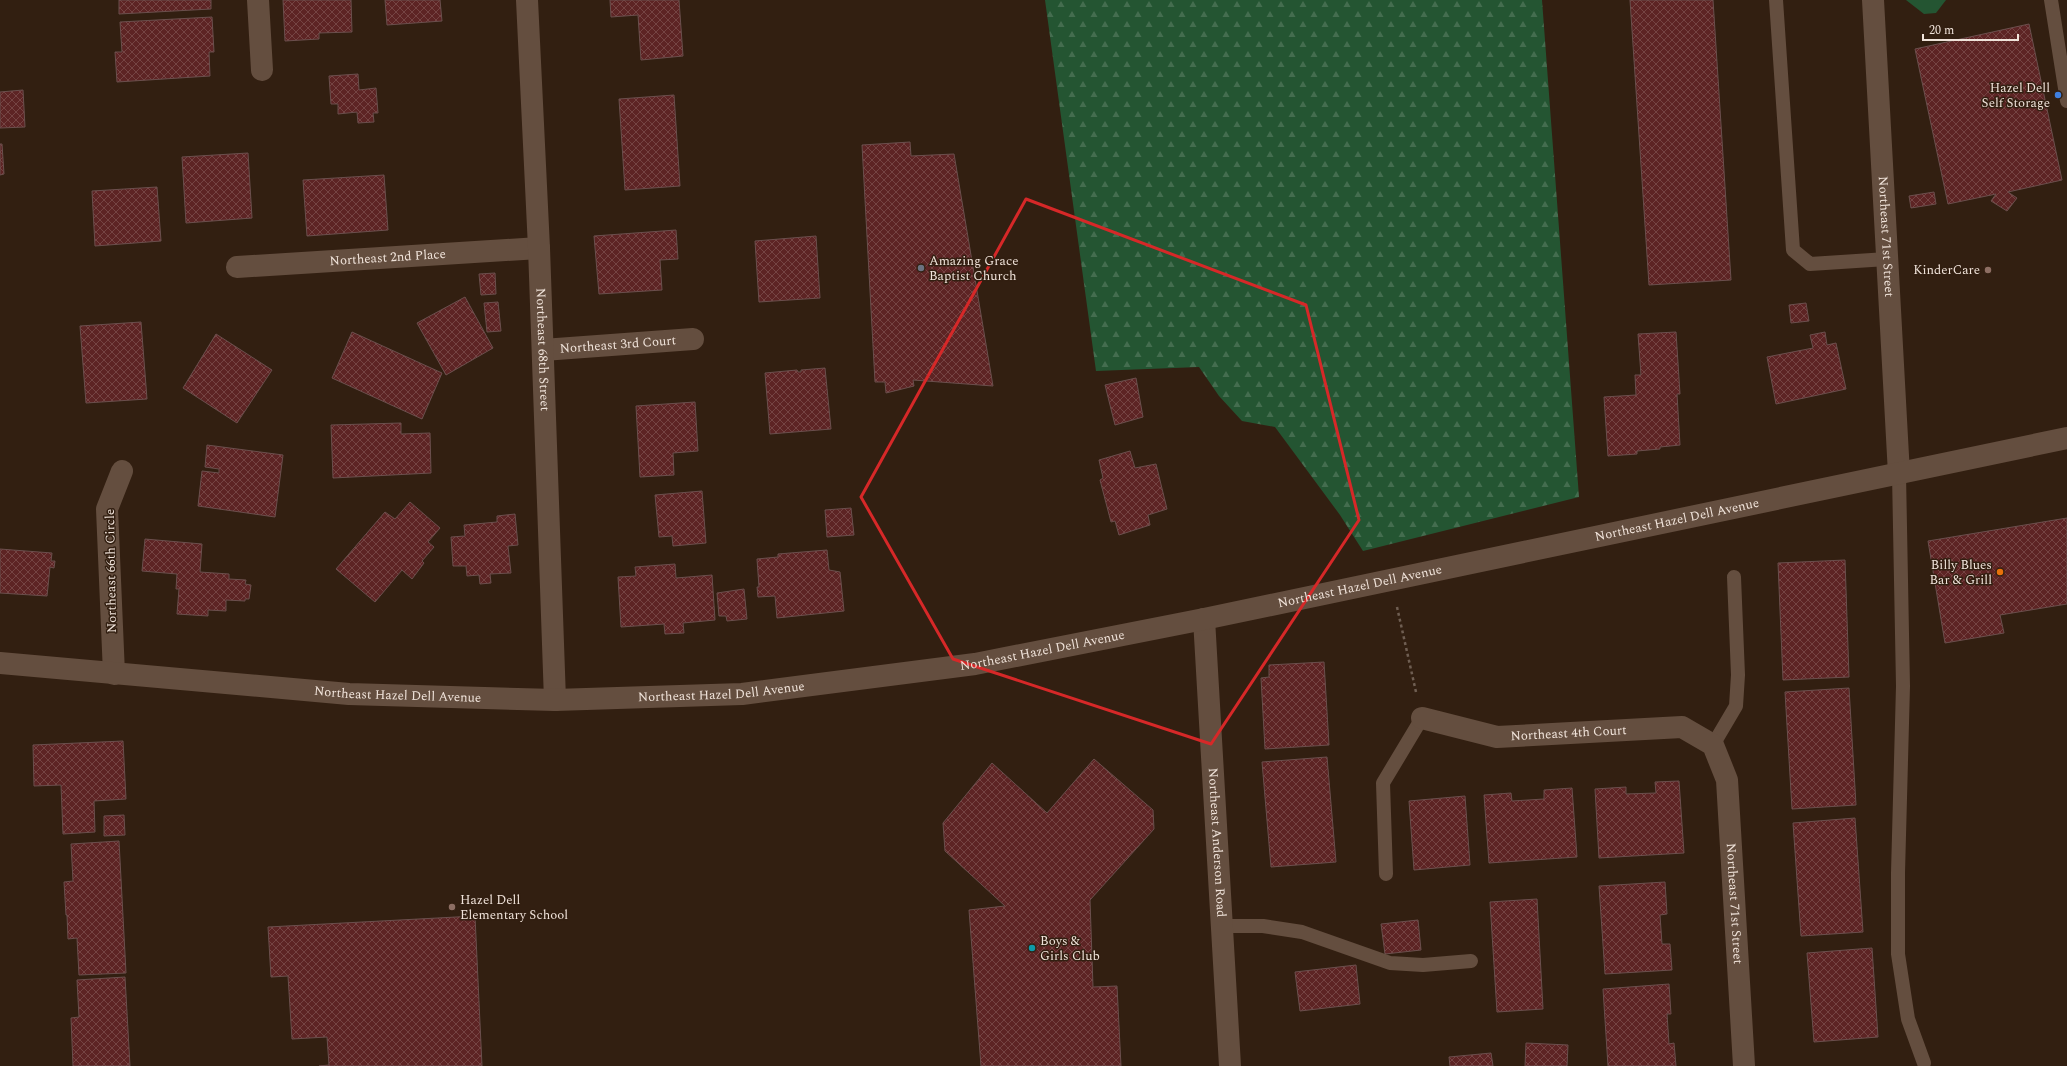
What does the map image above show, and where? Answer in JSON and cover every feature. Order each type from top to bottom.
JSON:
[{"type":"street","points":[[258,0],[262,70]]},
{"type":"street","name":"Northeast 68th Street","points":[[527,0],[539,248],[555,700]]},
{"type":"street","name":"Northeast 71st Street","points":[[1873,0],[1899,474]]},
{"type":"street","name":"Northeast 2nd Place","points":[[236,267],[539,248]]},
{"type":"street","name":"Northeast 3rd Court","points":[[543,350],[693,339]]},
{"type":"street","name":"Northeast Hazel Dell Avenue","points":[[0,663],[349,694],[555,700],[742,694],[975,664],[1204,619],[2067,438]]},
{"type":"street","name":"Northeast 66th Circle","points":[[114,674],[107,510],[122,471]]},
{"type":"street","name":"Northeast Anderson Road","points":[[1204,619],[1230,1066]]},
{"type":"street","name":"Northeast 4th Court","points":[[1422,718],[1497,737],[1682,727],[1713,745]]},
{"type":"street","name":"Northeast 71st Street","points":[[1713,745],[1727,780],[1744,1066]]},
{"type":"lane","points":[[1776,0],[1793,250],[1810,264],[1887,259]]},
{"type":"lane","points":[[2051,0],[2067,101]]},
{"type":"lane","points":[[1899,474],[1903,686],[1898,873],[1898,954],[1908,1019],[1924,1063]]},
{"type":"lane","points":[[1713,745],[1736,706],[1738,675],[1734,577]]},
{"type":"lane","points":[[1386,874],[1383,783],[1422,718]]},
{"type":"lane","points":[[1222,926],[1263,926],[1302,932],[1390,963],[1423,965],[1471,961]]},
{"type":"path","points":[[1391,579],[1422,718]]},
{"type":"highlighted area","points":[[1026,199],[1306,305],[1359,520],[1211,744],[953,659],[861,497]]},
{"type":"green space","points":[[1045,0],[1542,0],[1579,497],[1363,551],[1340,515],[1275,427],[1242,421],[1219,396],[1199,367],[1096,371]]},
{"type":"green space","points":[[1906,0],[1946,0],[1936,13],[1924,14]]},
{"type":"building","points":[[119,0],[211,0],[211,9],[119,14]]},
{"type":"building","points":[[283,0],[351,0],[352,32],[319,33],[319,39],[285,41]]},
{"type":"building","points":[[385,0],[440,0],[442,21],[387,25]]},
{"type":"building","points":[[610,0],[679,0],[683,56],[641,60],[638,15],[611,17]]},
{"type":"building","points":[[1630,0],[1713,0],[1731,280],[1649,285]]},
{"type":"building","points":[[212,17],[214,52],[209,52],[210,76],[117,82],[115,52],[122,52],[120,22]]},
{"type":"building","points":[[2029,24],[2062,180],[2008,192],[2017,198],[2007,211],[1991,201],[1996,194],[1948,204],[1915,49]]},
{"type":"building","points":[[358,74],[359,90],[376,88],[378,113],[373,113],[374,122],[358,123],[357,112],[338,114],[338,104],[331,104],[329,76]]},
{"type":"building","points":[[23,90],[25,127],[0,128],[0,92]]},
{"type":"building","points":[[674,95],[680,186],[625,190],[619,99]]},
{"type":"building","name":"Amazing Grace Baptist Church","points":[[910,142],[911,156],[954,154],[993,386],[913,380],[914,386],[886,393],[885,382],[875,382],[862,145]]},
{"type":"building","points":[[0,144],[2,144],[4,174],[0,175]]},
{"type":"building","points":[[248,153],[252,218],[186,223],[182,157]]},
{"type":"building","points":[[384,175],[388,230],[307,236],[303,180]]},
{"type":"building","points":[[157,187],[161,241],[95,246],[92,191]]},
{"type":"building","points":[[1934,192],[1936,204],[1911,208],[1909,196]]},
{"type":"building","points":[[676,230],[678,259],[660,260],[662,290],[599,294],[594,236]]},
{"type":"building","points":[[816,236],[820,298],[759,302],[755,241]]},
{"type":"building","points":[[495,273],[496,294],[481,295],[479,274]]},
{"type":"building","points":[[465,297],[493,348],[446,375],[417,323]]},
{"type":"building","points":[[498,302],[501,331],[487,332],[484,303]]},
{"type":"building","points":[[1806,303],[1809,321],[1791,323],[1789,305]]},
{"type":"building","points":[[141,322],[147,399],[86,403],[80,326]]},
{"type":"building","points":[[352,332],[442,373],[422,419],[332,378]]},
{"type":"building","points":[[1676,332],[1680,394],[1677,394],[1680,445],[1637,451],[1637,454],[1608,456],[1604,397],[1636,395],[1635,375],[1641,375],[1638,334]]},
{"type":"building","points":[[1825,332],[1827,345],[1836,343],[1846,389],[1776,404],[1767,357],[1813,348],[1810,335]]},
{"type":"building","points":[[216,334],[272,370],[237,423],[183,388]]},
{"type":"building","points":[[825,368],[831,429],[770,434],[765,373],[797,370],[798,372],[801,372],[801,370]]},
{"type":"building","points":[[1136,378],[1143,417],[1115,425],[1105,385]]},
{"type":"building","points":[[695,402],[698,451],[673,453],[674,475],[640,477],[636,406]]},
{"type":"building","points":[[401,423],[401,434],[430,433],[431,473],[333,478],[331,425]]},
{"type":"building","points":[[207,445],[283,455],[275,517],[198,506],[202,471],[219,473],[219,469],[205,467]]},
{"type":"building","points":[[1130,451],[1135,468],[1156,464],[1167,509],[1148,515],[1150,525],[1119,535],[1115,521],[1111,522],[1100,480],[1103,478],[1099,460]]},
{"type":"building","points":[[702,491],[706,543],[673,546],[672,536],[659,537],[655,495]]},
{"type":"building","points":[[410,502],[440,528],[428,542],[434,547],[422,561],[424,563],[412,579],[402,570],[375,602],[336,569],[385,512],[395,519]]},
{"type":"building","points":[[851,508],[854,535],[827,537],[825,510]]},
{"type":"building","points":[[515,514],[518,545],[508,546],[511,573],[490,574],[491,583],[480,584],[479,575],[467,576],[466,566],[453,566],[451,537],[465,536],[464,525],[497,522],[497,516]]},
{"type":"building","name":"Billy Blues Bar & Grill","points":[[2067,518],[2067,604],[2000,615],[2004,633],[1945,643],[1928,541]]},
{"type":"building","points":[[145,539],[202,544],[200,572],[229,574],[229,579],[246,580],[245,584],[251,585],[249,599],[245,599],[245,601],[226,600],[226,611],[208,610],[208,616],[177,614],[179,589],[176,589],[177,574],[142,571]]},
{"type":"building","points":[[0,549],[52,553],[51,561],[55,561],[54,568],[50,567],[47,596],[0,593]]},
{"type":"building","points":[[827,550],[829,570],[840,572],[844,611],[777,618],[775,596],[758,597],[757,587],[759,587],[757,559],[778,557],[778,554]]},
{"type":"building","points":[[1845,560],[1849,677],[1783,680],[1778,563]]},
{"type":"building","points":[[675,564],[676,578],[712,575],[715,620],[683,623],[684,633],[665,634],[664,624],[621,627],[618,577],[636,576],[635,567]]},
{"type":"building","points":[[744,589],[747,619],[727,621],[726,616],[719,616],[717,593]]},
{"type":"building","points":[[1324,662],[1329,745],[1265,749],[1261,678],[1269,677],[1269,665]]},
{"type":"building","points":[[1849,688],[1856,805],[1792,809],[1785,692]]},
{"type":"building","points":[[123,741],[126,799],[94,801],[95,832],[63,834],[61,785],[34,786],[33,745]]},
{"type":"building","points":[[1327,757],[1336,862],[1271,867],[1262,762]]},
{"type":"building","name":"Boys & Girls Club","points":[[1094,759],[1153,810],[1154,829],[1090,900],[1093,987],[1117,986],[1121,1066],[981,1066],[969,910],[1005,906],[945,851],[943,823],[992,763],[1047,813]]},
{"type":"building","points":[[1679,781],[1684,853],[1599,858],[1595,789],[1626,787],[1626,794],[1656,793],[1655,782]]},
{"type":"building","points":[[1572,788],[1577,857],[1489,863],[1484,795],[1511,793],[1512,801],[1544,799],[1544,790]]},
{"type":"building","points":[[1465,796],[1470,865],[1414,870],[1409,801]]},
{"type":"building","points":[[124,815],[125,835],[104,836],[104,816]]},
{"type":"building","points":[[1855,818],[1863,932],[1801,936],[1793,823]]},
{"type":"building","points":[[119,841],[126,973],[79,975],[77,938],[68,939],[66,915],[64,882],[73,881],[71,844]]},
{"type":"building","points":[[1665,882],[1667,914],[1660,915],[1662,944],[1670,944],[1672,970],[1605,974],[1599,886]]},
{"type":"building","points":[[1537,899],[1543,1009],[1497,1012],[1490,902]]},
{"type":"building","points":[[475,916],[482,1066],[319,1066],[329,1065],[327,1037],[292,1039],[288,976],[271,977],[268,927]]},
{"type":"building","points":[[1418,920],[1421,950],[1385,954],[1381,924]]},
{"type":"building","points":[[1872,948],[1878,1037],[1814,1042],[1807,953]]},
{"type":"building","points":[[1356,965],[1360,1004],[1300,1011],[1295,972]]},
{"type":"building","points":[[125,977],[130,1066],[73,1066],[71,1018],[79,1017],[77,980]]},
{"type":"building","points":[[1669,984],[1671,1014],[1667,1014],[1669,1044],[1674,1043],[1676,1066],[1608,1066],[1603,989]]},
{"type":"building","points":[[1526,1043],[1568,1045],[1567,1066],[1525,1066]]},
{"type":"building","points":[[1491,1053],[1493,1066],[1450,1066],[1449,1057]]},
{"type":"place","name":"Hazel Dell Self Storage","points":[[2058,95]]},
{"type":"place","name":"Amazing Grace Baptist Church","points":[[921,268]]},
{"type":"place","name":"KinderCare","points":[[1988,270]]},
{"type":"place","name":"Billy Blues Bar & Grill","points":[[2000,572]]},
{"type":"place","name":"Hazel Dell Elementary School","points":[[452,907]]},
{"type":"place","name":"Boys & Girls Club","points":[[1032,948]]}]
